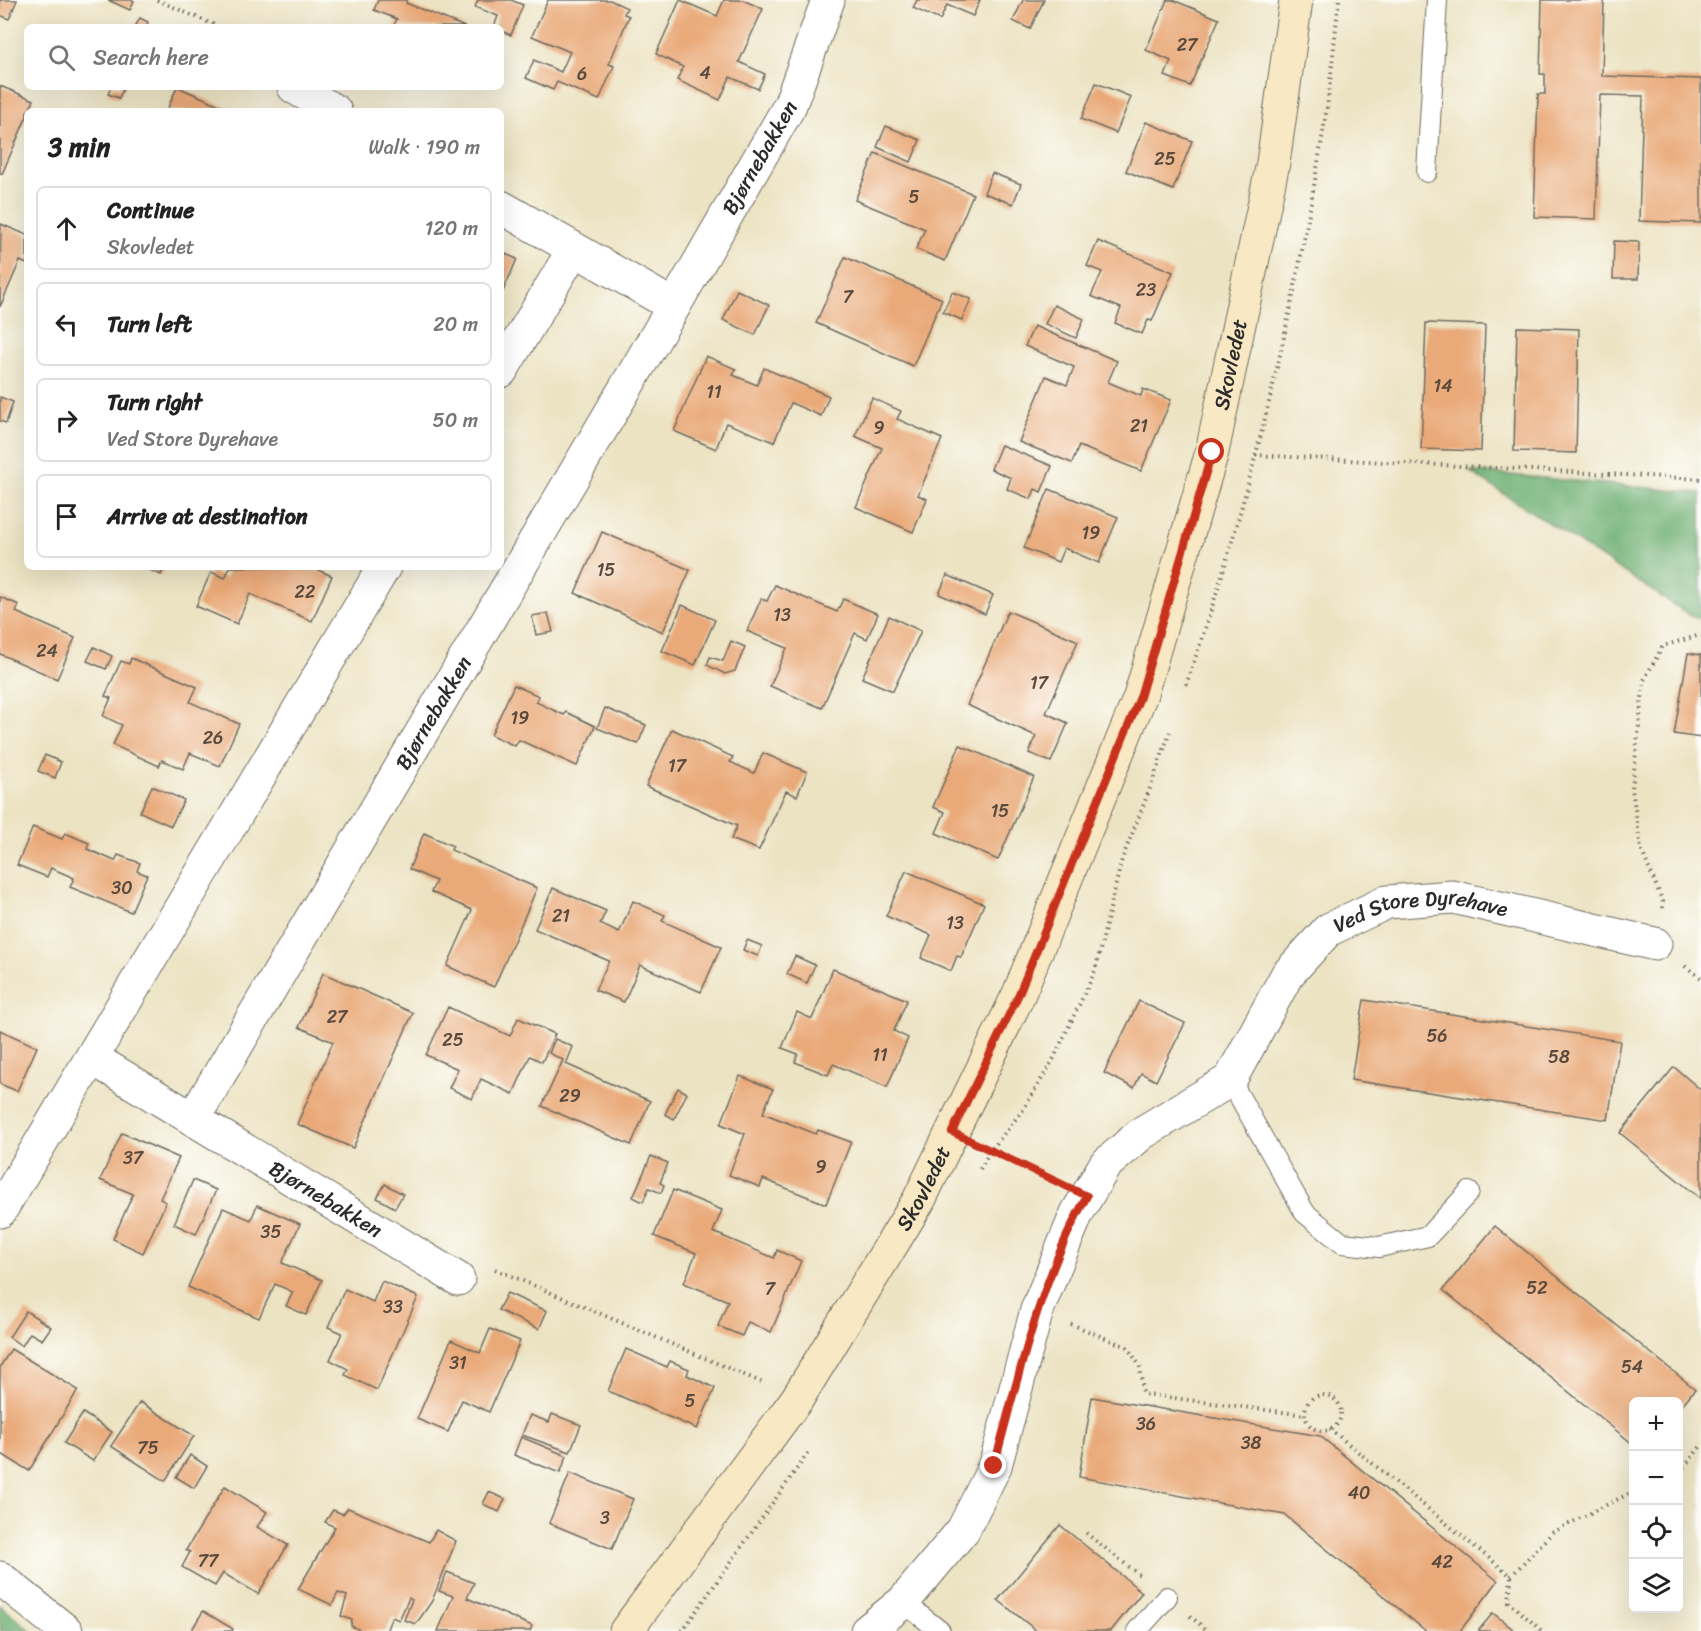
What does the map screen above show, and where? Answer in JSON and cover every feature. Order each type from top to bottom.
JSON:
[{"type":"street","name":"Bjørnebakken","points":[[193,1119],[674,306],[790,105],[828,0]]},
{"type":"street","name":"Skovledet","points":[[626,1631],[797,1399],[919,1200],[1018,996],[1140,697],[1212,452],[1273,163],[1296,0]]},
{"type":"street","points":[[299,90],[330,108]]},
{"type":"street","points":[[504,209],[674,306]]},
{"type":"street","points":[[504,366],[574,249]]},
{"type":"street","points":[[0,1211],[382,570]]},
{"type":"street","name":"Ved Store Dyrehave","points":[[1230,1080],[1287,975],[1328,930],[1387,902],[1453,897],[1655,944]]},
{"type":"street","name":"Bjørnebakken","points":[[92,1058],[458,1279]]},
{"type":"street","points":[[867,1631],[903,1602],[963,1530],[994,1466],[1037,1310],[1077,1213],[1105,1165],[1142,1133],[1230,1080]]},
{"type":"street","points":[[0,1578],[66,1631]]},
{"type":"lane","points":[[1427,172],[1437,0]]},
{"type":"lane","points":[[1230,1080],[1305,1213],[1342,1243],[1379,1247],[1428,1236],[1469,1192]]},
{"type":"lane","points":[[1137,1631],[1167,1597]]},
{"type":"lane","points":[[903,1602],[940,1631]]},
{"type":"path","points":[[157,0],[212,24]]},
{"type":"path","points":[[1212,452],[1701,479]]},
{"type":"path","points":[[1655,944],[1663,902],[1641,849],[1632,789],[1644,680],[1663,646],[1701,636]]},
{"type":"path","points":[[952,1132],[1087,1196]]},
{"type":"path","points":[[458,1279],[469,1258],[797,1399]]},
{"type":"path","points":[[1037,1310],[1127,1347],[1140,1366],[1143,1394],[1305,1415]]},
{"type":"path","points":[[1325,1395],[1334,1399],[1340,1408],[1338,1423],[1330,1429],[1312,1428],[1305,1415],[1305,1408],[1313,1398],[1325,1395]]},
{"type":"path","points":[[1330,1429],[1511,1576]]},
{"type":"path","points":[[1683,1467],[1701,1446]]},
{"type":"path","points":[[1542,1631],[1509,1602],[1511,1576],[1553,1532],[1629,1494]]},
{"type":"green space","points":[[1469,471],[1701,493],[1701,618],[1691,616]]},
{"type":"green space","points":[[0,1605],[31,1631],[0,1631]]},
{"type":"building","points":[[0,0],[17,0],[9,19],[0,15]]},
{"type":"building","points":[[108,0],[131,0],[134,1],[130,10]]},
{"type":"building","points":[[378,0],[407,0],[406,3],[458,24],[394,24],[397,19],[374,10]]},
{"type":"building","points":[[478,0],[511,0],[523,5],[511,35],[504,32],[504,24],[495,24],[498,16],[475,7]]},
{"type":"building","points":[[548,0],[610,0],[627,8],[624,14],[629,16],[609,64],[614,66],[599,100],[557,82],[553,90],[526,78],[534,60],[561,72],[570,52],[532,36]]},
{"type":"building","points":[[680,0],[717,16],[724,0],[743,0],[763,9],[739,62],[765,74],[758,89],[730,77],[720,100],[677,80],[683,67],[656,54]]},
{"type":"building","points":[[917,0],[980,0],[973,16],[947,5],[940,20],[913,8]]},
{"type":"building","points":[[1023,0],[1044,0],[1030,29],[1013,21]]},
{"type":"building","points":[[1167,0],[1173,0],[1219,19],[1190,86],[1165,76],[1171,61],[1146,50]]},
{"type":"building","points":[[1542,0],[1604,0],[1602,76],[1701,79],[1701,223],[1639,221],[1643,96],[1600,95],[1596,219],[1534,217],[1538,94],[1545,94],[1545,74],[1540,74]]},
{"type":"building","points":[[140,18],[148,22],[147,24],[137,24]]},
{"type":"building","points":[[1096,83],[1131,97],[1116,133],[1081,119]]},
{"type":"building","points":[[0,86],[34,100],[30,108],[24,108],[24,123],[2,174],[0,173]]},
{"type":"building","points":[[110,90],[123,90],[119,98],[108,94]]},
{"type":"building","points":[[176,90],[184,90],[226,108],[168,108]]},
{"type":"building","points":[[1146,122],[1192,141],[1173,190],[1126,171]]},
{"type":"building","points":[[886,126],[920,140],[911,162],[877,147]]},
{"type":"building","points":[[875,153],[973,194],[945,261],[916,249],[925,229],[855,200]]},
{"type":"building","points":[[992,173],[1021,184],[1013,204],[984,193]]},
{"type":"building","points":[[1,224],[24,234],[24,263],[20,261],[0,307]]},
{"type":"building","points":[[1098,241],[1173,272],[1152,321],[1148,320],[1142,334],[1115,323],[1121,308],[1091,296],[1102,272],[1087,266]]},
{"type":"building","points":[[1614,241],[1639,242],[1638,279],[1613,279]]},
{"type":"building","points":[[504,253],[517,259],[504,289]]},
{"type":"building","points":[[845,257],[942,299],[913,366],[816,323]]},
{"type":"building","points":[[737,290],[769,305],[755,335],[723,320]]},
{"type":"building","points":[[952,292],[971,299],[962,320],[943,312]]},
{"type":"building","points":[[1054,305],[1084,319],[1076,338],[1045,324]]},
{"type":"building","points":[[1426,323],[1485,325],[1481,451],[1421,449]]},
{"type":"building","points":[[1034,326],[1117,361],[1108,382],[1141,396],[1143,389],[1171,400],[1141,471],[1079,446],[1072,463],[1019,442],[1046,376],[1067,385],[1074,367],[1025,346]]},
{"type":"building","points":[[1517,327],[1579,329],[1576,453],[1514,451]]},
{"type":"building","points":[[706,356],[736,369],[733,375],[757,385],[764,368],[829,396],[821,416],[791,403],[774,442],[726,423],[716,449],[674,431]]},
{"type":"building","points":[[0,397],[13,402],[6,423],[0,421]]},
{"type":"building","points":[[872,398],[901,411],[897,419],[942,439],[918,495],[927,499],[913,532],[856,507],[882,448],[855,436]]},
{"type":"building","points":[[1001,445],[1052,466],[1041,492],[1035,489],[1031,499],[1007,489],[1011,478],[991,469]]},
{"type":"building","points":[[1049,489],[1118,517],[1099,563],[1064,548],[1058,562],[1024,548]]},
{"type":"building","points":[[602,532],[690,570],[663,632],[575,593]]},
{"type":"building","points":[[150,570],[163,570],[161,575]]},
{"type":"building","points":[[229,570],[318,570],[332,576],[312,621],[250,594],[237,624],[196,606],[211,572],[225,578]]},
{"type":"building","points":[[947,575],[993,595],[985,614],[939,594]]},
{"type":"building","points":[[775,585],[837,612],[843,599],[878,614],[867,639],[855,633],[822,708],[770,686],[787,648],[747,631],[761,599],[767,601]]},
{"type":"building","points":[[0,597],[19,605],[16,612],[75,638],[57,679],[0,654]]},
{"type":"building","points":[[682,605],[715,620],[695,665],[662,651]]},
{"type":"building","points":[[1008,611],[1078,641],[1046,713],[1068,723],[1051,762],[1029,753],[1036,736],[967,705]]},
{"type":"building","points":[[548,613],[553,632],[536,635],[532,616]]},
{"type":"building","points":[[889,616],[921,631],[893,691],[862,678]]},
{"type":"building","points":[[731,641],[745,647],[735,671],[725,674],[707,665],[710,657],[723,661]]},
{"type":"building","points":[[94,647],[112,656],[106,669],[87,661]]},
{"type":"building","points":[[1688,653],[1701,655],[1701,738],[1674,734]]},
{"type":"building","points":[[131,658],[197,687],[190,702],[239,724],[220,766],[190,753],[183,769],[162,760],[159,766],[113,745],[122,725],[103,716],[111,698],[105,696],[121,661],[129,664]]},
{"type":"building","points":[[514,685],[539,696],[536,702],[564,715],[566,712],[595,726],[577,766],[519,740],[515,746],[491,735]]},
{"type":"building","points":[[605,708],[646,725],[638,744],[597,728]]},
{"type":"building","points":[[672,729],[733,757],[730,762],[754,773],[763,753],[807,772],[797,796],[786,791],[759,850],[731,839],[737,826],[646,786]]},
{"type":"building","points":[[960,745],[1034,777],[998,860],[936,833],[945,812],[933,807]]},
{"type":"building","points":[[45,755],[61,762],[55,778],[38,771]]},
{"type":"building","points":[[152,786],[184,800],[171,826],[140,812]]},
{"type":"building","points":[[33,827],[62,839],[65,833],[89,843],[87,849],[115,861],[118,855],[140,863],[137,871],[147,875],[131,912],[70,887],[74,878],[51,868],[47,877],[17,865]]},
{"type":"building","points":[[424,833],[453,846],[451,850],[537,888],[494,987],[447,966],[472,910],[431,892],[436,881],[409,869]]},
{"type":"building","points":[[906,871],[984,904],[961,957],[957,956],[951,971],[921,958],[931,935],[886,916]]},
{"type":"building","points":[[553,888],[606,911],[600,924],[619,933],[633,901],[665,915],[662,921],[721,947],[701,992],[640,965],[624,1002],[595,990],[609,961],[535,929]]},
{"type":"building","points":[[747,940],[762,946],[758,956],[743,950]]},
{"type":"building","points":[[795,956],[815,965],[807,983],[787,974]]},
{"type":"building","points":[[833,969],[907,1000],[894,1031],[908,1038],[887,1087],[833,1064],[828,1075],[795,1062],[798,1054],[782,1048],[797,1012],[812,1019]]},
{"type":"building","points":[[323,973],[413,1013],[353,1148],[297,1124],[333,1042],[299,1027]]},
{"type":"building","points":[[1364,1000],[1620,1041],[1608,1120],[1351,1080]]},
{"type":"building","points":[[1139,1001],[1185,1023],[1156,1081],[1141,1073],[1134,1088],[1104,1073]]},
{"type":"building","points":[[448,1007],[510,1036],[518,1018],[555,1034],[542,1062],[530,1056],[513,1094],[481,1079],[472,1099],[449,1088],[458,1069],[426,1055]]},
{"type":"building","points":[[0,1030],[37,1047],[17,1091],[0,1084]]},
{"type":"building","points":[[555,1039],[573,1047],[566,1064],[650,1101],[631,1145],[542,1106],[563,1060],[549,1053]]},
{"type":"building","points":[[1674,1067],[1701,1090],[1701,1199],[1620,1133]]},
{"type":"building","points":[[740,1076],[773,1089],[763,1113],[816,1134],[818,1130],[851,1142],[826,1204],[763,1179],[760,1187],[729,1175],[745,1134],[721,1124]]},
{"type":"building","points":[[678,1088],[687,1093],[674,1119],[665,1114]]},
{"type":"building","points":[[122,1133],[179,1158],[160,1199],[166,1202],[143,1253],[113,1239],[133,1194],[100,1180]]},
{"type":"building","points":[[651,1156],[668,1163],[660,1183],[664,1185],[661,1193],[649,1188],[643,1202],[633,1197]]},
{"type":"building","points":[[193,1180],[216,1190],[196,1234],[174,1224]]},
{"type":"building","points":[[385,1184],[403,1194],[395,1208],[377,1198]]},
{"type":"building","points":[[673,1190],[722,1210],[713,1232],[774,1258],[777,1250],[801,1261],[771,1332],[748,1322],[742,1336],[718,1326],[728,1301],[684,1283],[696,1253],[654,1236]]},
{"type":"building","points":[[257,1205],[300,1224],[282,1263],[322,1280],[306,1315],[286,1306],[293,1292],[275,1284],[259,1318],[188,1287],[223,1208],[251,1220]]},
{"type":"building","points":[[1495,1226],[1695,1389],[1683,1404],[1683,1397],[1629,1397],[1629,1441],[1443,1290]]},
{"type":"building","points":[[382,1281],[418,1297],[377,1390],[345,1375],[348,1369],[330,1360],[342,1333],[328,1327],[345,1289],[373,1302]]},
{"type":"building","points":[[507,1293],[547,1311],[539,1329],[498,1310]]},
{"type":"building","points":[[26,1311],[51,1327],[42,1340],[30,1333],[22,1346],[9,1337]]},
{"type":"building","points":[[490,1329],[520,1341],[489,1412],[462,1400],[448,1432],[417,1419],[451,1340],[480,1353]]},
{"type":"building","points":[[11,1349],[78,1390],[29,1471],[0,1453],[0,1367]]},
{"type":"building","points":[[626,1349],[667,1367],[670,1361],[689,1369],[687,1375],[715,1388],[697,1429],[608,1391]]},
{"type":"building","points":[[1092,1397],[1320,1436],[1498,1581],[1460,1631],[1426,1631],[1285,1515],[1079,1477]]},
{"type":"building","points":[[140,1402],[194,1436],[165,1481],[111,1446]]},
{"type":"building","points":[[83,1413],[112,1432],[93,1461],[64,1443]]},
{"type":"building","points":[[552,1414],[581,1425],[570,1452],[522,1435],[530,1415],[549,1422]]},
{"type":"building","points":[[521,1437],[567,1456],[560,1473],[514,1455]]},
{"type":"building","points":[[190,1455],[207,1466],[194,1488],[176,1477]]},
{"type":"building","points":[[570,1473],[633,1499],[612,1549],[549,1523]]},
{"type":"building","points":[[225,1486],[267,1512],[257,1527],[288,1545],[258,1594],[223,1573],[215,1586],[182,1567],[190,1552],[186,1550]]},
{"type":"building","points":[[489,1492],[505,1499],[499,1512],[483,1504]]},
{"type":"building","points":[[348,1508],[429,1542],[436,1530],[456,1541],[432,1601],[416,1624],[404,1620],[412,1600],[409,1598],[399,1620],[392,1617],[386,1631],[362,1631],[351,1626],[352,1620],[341,1616],[347,1596],[338,1593],[332,1605],[298,1589],[335,1527],[325,1522],[333,1510],[343,1514]]},
{"type":"building","points":[[1060,1525],[1142,1592],[1111,1631],[1037,1631],[998,1600]]},
{"type":"building","points":[[447,1572],[474,1583],[467,1598],[532,1626],[530,1631],[438,1631],[453,1596],[439,1591]]},
{"type":"building","points":[[203,1611],[233,1629],[232,1631],[191,1631]]},
{"type":"building","points":[[1493,1613],[1515,1631],[1478,1631]]},
{"type":"route","points":[[994,1466],[1037,1310],[1077,1213],[1087,1196],[952,1132],[1018,996],[1140,697],[1212,452]]}]
